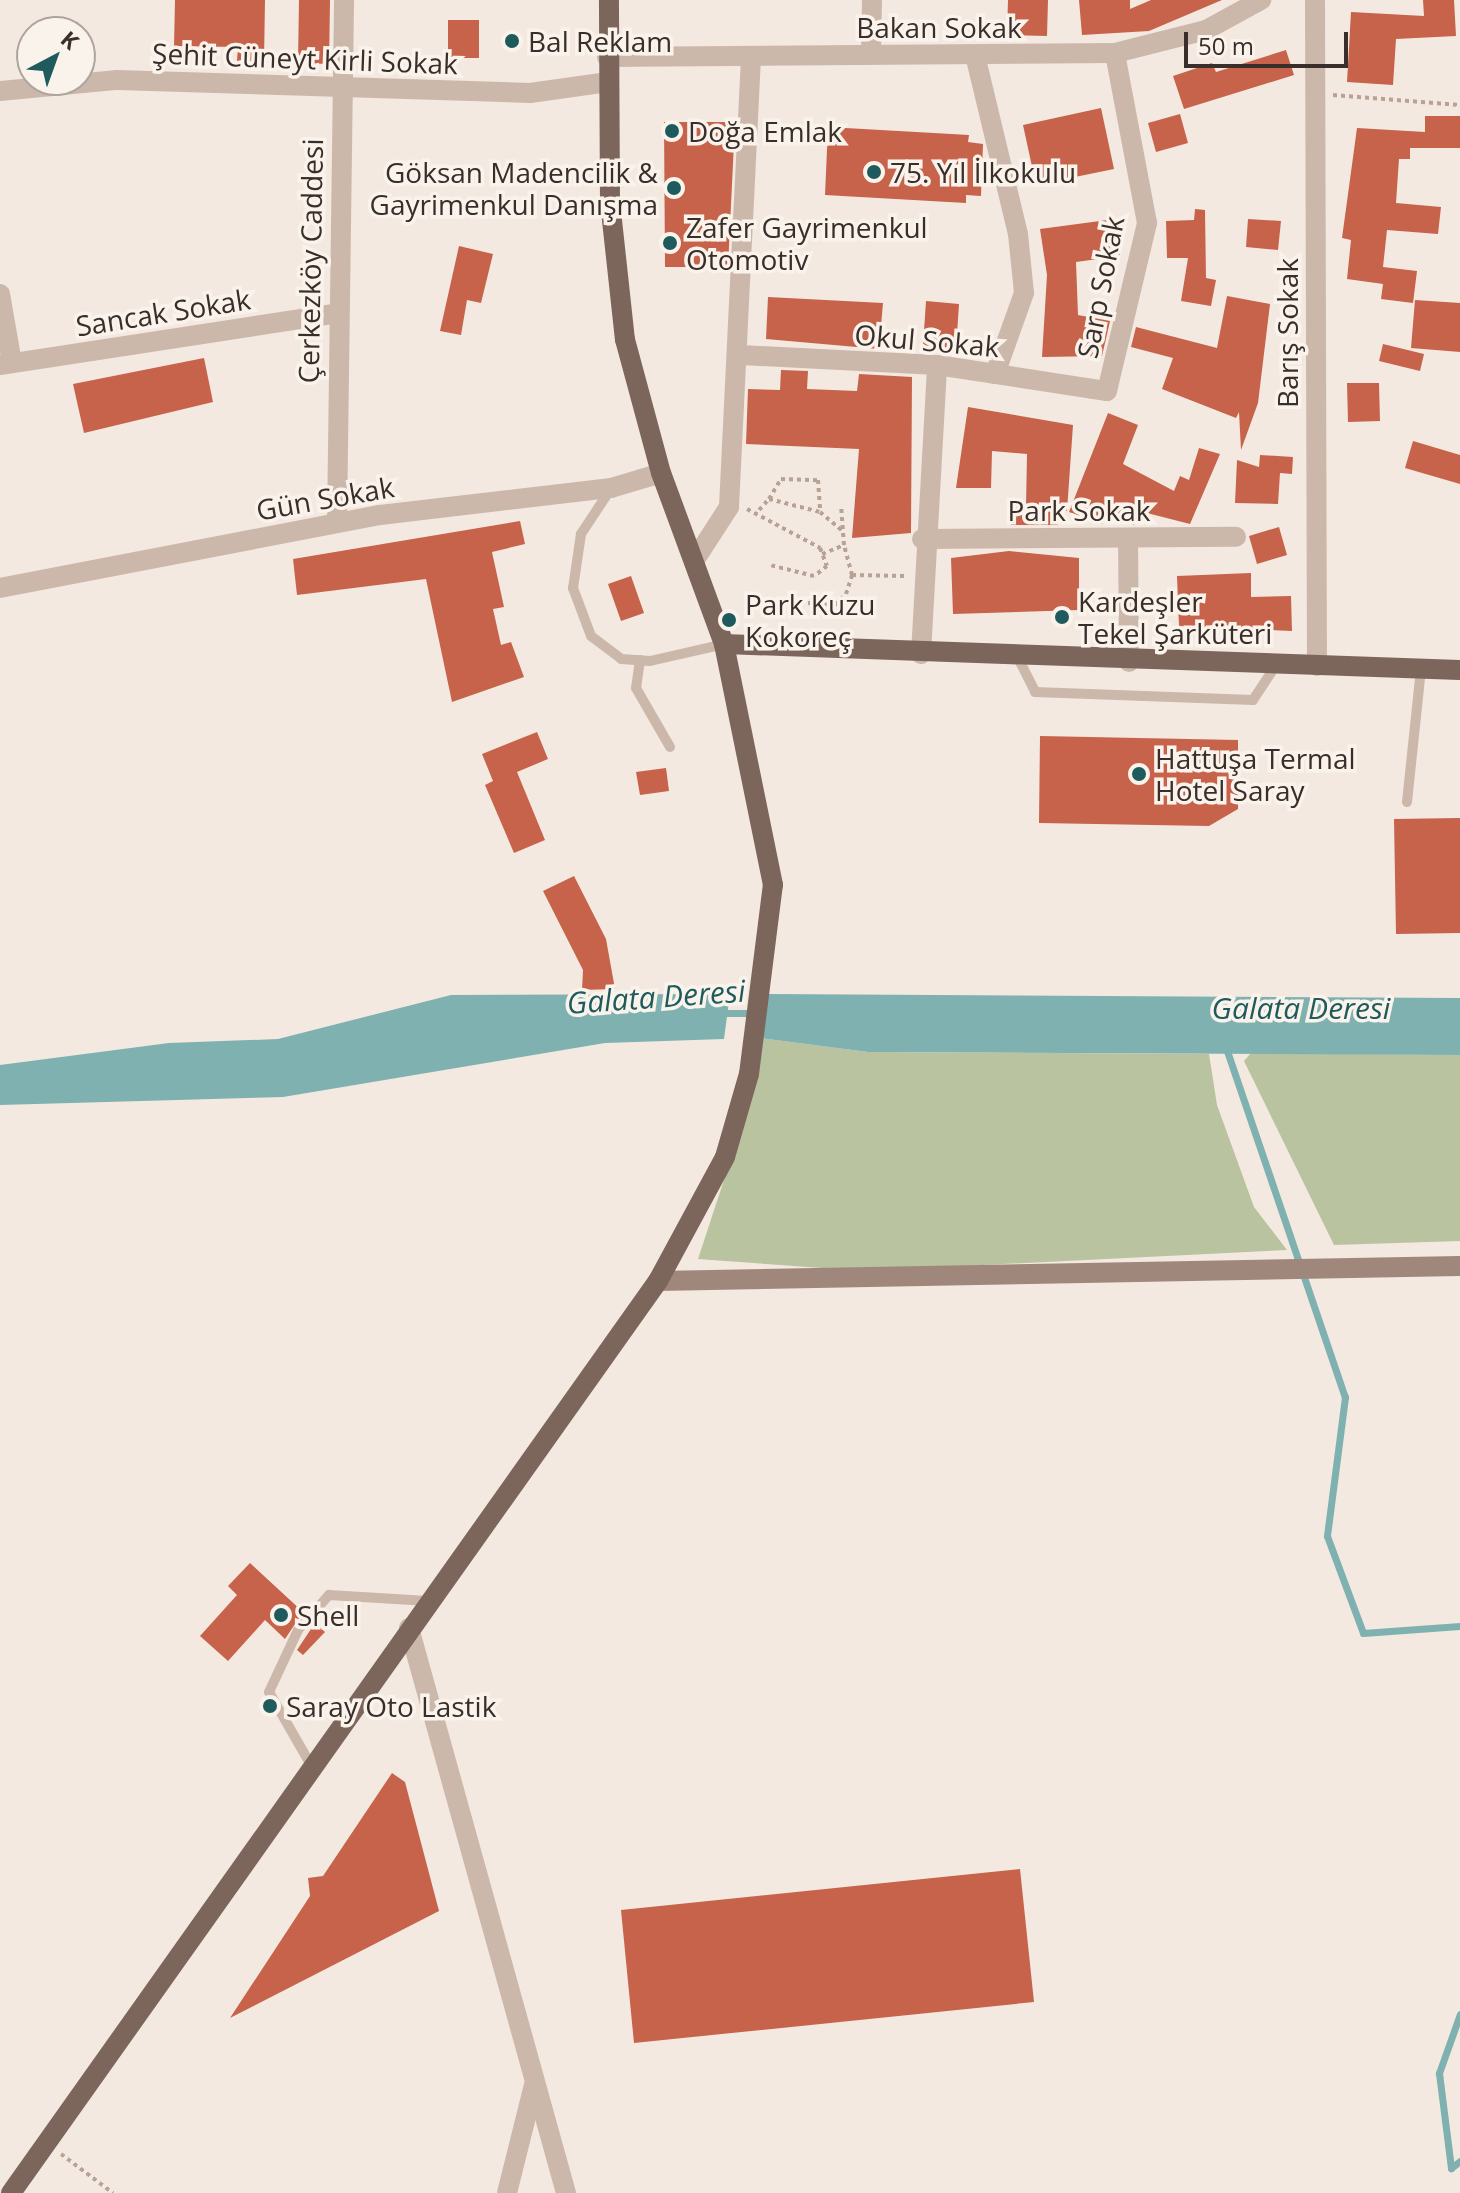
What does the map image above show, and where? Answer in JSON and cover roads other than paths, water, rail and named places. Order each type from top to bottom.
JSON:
[{"type":"main road","points":[[11,2193],[49,2145],[428,1601],[658,1281],[725,1157],[749,1074],[773,885],[724,644],[696,558],[661,473],[625,340],[610,202],[609,0]]},
{"type":"main road","points":[[724,644],[1129,662],[1460,670]]},
{"type":"street","name":"Çerkezköy Caddesi","points":[[337,523],[335,314],[344,0]]},
{"type":"street","points":[[871,55],[872,0]]},
{"type":"street","name":"Bakan Sokak","points":[[607,57],[1115,53],[1206,30],[1261,0]]},
{"type":"street","name":"Barış Sokak","points":[[1315,0],[1317,666]]},
{"type":"street","name":"Sarp Sokak","points":[[1107,391],[1147,223],[1115,53]]},
{"type":"street","points":[[975,55],[1018,234],[1024,293],[995,374]]},
{"type":"street","points":[[696,558],[729,507],[741,355],[751,57]]},
{"type":"street","name":"Şehit Cüneyt Kirli Sokak","points":[[0,91],[117,80],[530,93],[608,82]]},
{"type":"street","points":[[0,294],[6,364]]},
{"type":"street","name":"Sancak Sokak","points":[[6,364],[335,314]]},
{"type":"street","name":"Okul Sokak","points":[[741,355],[937,365],[1107,391]]},
{"type":"street","points":[[921,654],[922,539],[937,365]]},
{"type":"street","name":"Gün Sokak","points":[[0,588],[337,523],[611,488],[661,473]]},
{"type":"street","name":"Park Sokak","points":[[922,539],[1236,537]]},
{"type":"street","points":[[1128,538],[1129,662]]},
{"type":"street","points":[[658,1281],[1460,1266]]},
{"type":"street","points":[[409,1628],[566,2193]]},
{"type":"street","points":[[507,2193],[534,2085]]},
{"type":"lane","points":[[611,488],[581,534],[573,588],[591,636],[621,659],[640,660],[724,644]]},
{"type":"lane","points":[[1018,658],[1035,692],[1253,700],[1276,665]]},
{"type":"lane","points":[[640,660],[636,688],[670,747]]},
{"type":"lane","points":[[1407,802],[1421,669]]},
{"type":"lane","points":[[312,1767],[269,1692],[298,1630],[329,1595],[428,1601]]},
{"type":"water","points":[[730,994],[724,1039],[605,1043],[283,1097],[0,1105],[0,1065],[169,1043],[278,1039],[451,995]]},
{"type":"water","points":[[767,994],[1460,998],[1460,1055],[868,1052],[760,1038]]},
{"type":"waterway","name":"Galata Deresi","points":[[719,1013],[754,1013]]},
{"type":"waterway","points":[[1225,1045],[1345,1397],[1327,1536],[1363,1633],[1460,1626]]},
{"type":"waterway","points":[[1460,2014],[1439,2073],[1451,2168],[1460,2161]]},
{"type":"place","name":"Bal Reklam","points":[[512,41]]},
{"type":"place","name":"Doğa Emlak","points":[[672,131]]},
{"type":"place","name":"75. Yıl İlkokulu","points":[[874,172]]},
{"type":"place","name":"Göksan Madencilik & Gayrimenkul Danışma","points":[[674,188]]},
{"type":"place","name":"Zafer Gayrimenkul Otomotiv","points":[[670,243]]},
{"type":"place","name":"Kardeşler Tekel Şarküteri","points":[[1062,617]]},
{"type":"place","name":"Park Kuzu Kokoreç","points":[[729,620]]},
{"type":"place","name":"Hattuşa Termal Hotel Saray","points":[[1139,774]]},
{"type":"place","name":"Shell","points":[[281,1615]]},
{"type":"place","name":"Saray Oto Lastik","points":[[270,1706]]}]
